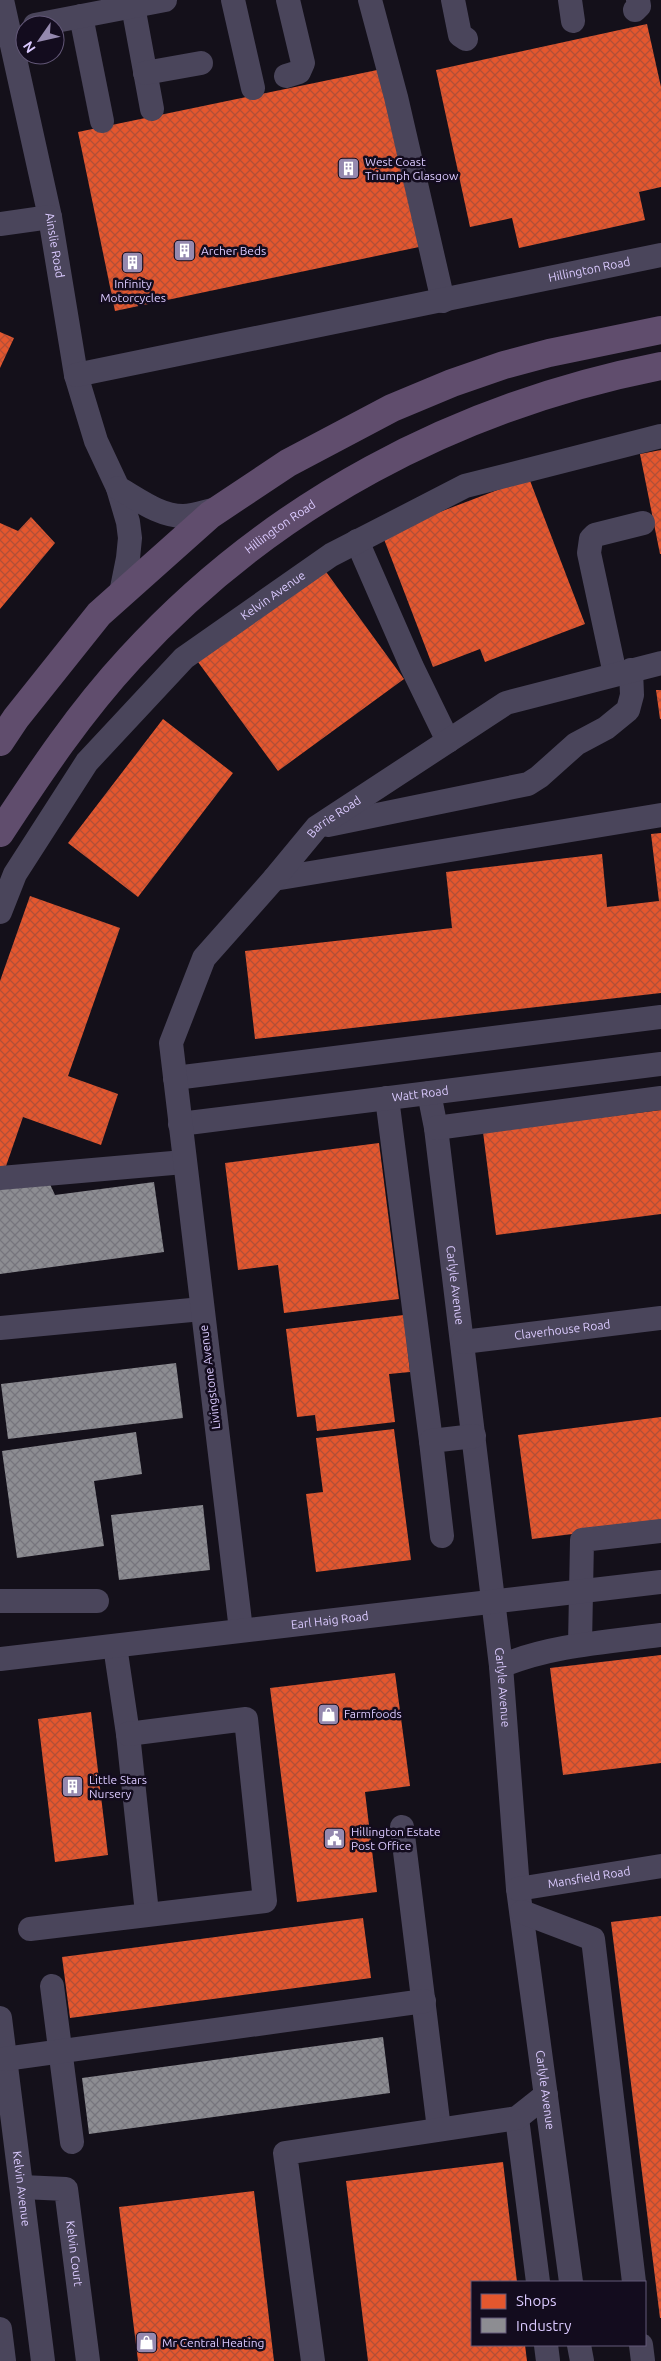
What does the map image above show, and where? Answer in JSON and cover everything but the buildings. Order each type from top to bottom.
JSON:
[{"type":"main road","points":[[0,742],[16,718],[99,614],[221,508],[288,463],[392,408],[452,383],[504,365],[549,353],[661,330]]},
{"type":"main road","name":"Hillington Road","points":[[0,833],[46,764],[94,699],[129,659],[158,628],[202,587],[267,535],[355,478],[450,429],[533,399],[580,385],[661,366]]},
{"type":"street","name":"Ainslie Road","points":[[2,0],[15,25]]},
{"type":"street","points":[[65,19],[165,0]]},
{"type":"street","points":[[233,0],[253,88]]},
{"type":"street","points":[[286,76],[299,72],[303,63],[288,0]]},
{"type":"street","points":[[370,0],[396,97],[443,301]]},
{"type":"street","points":[[453,0],[460,35],[466,39]]},
{"type":"street","points":[[133,6],[152,110]]},
{"type":"street","points":[[80,16],[102,121]]},
{"type":"street","points":[[145,73],[201,63]]},
{"type":"street","name":"Ainslie Road","points":[[23,65],[76,375],[96,440],[118,488],[128,522],[130,538],[121,593]]},
{"type":"street","points":[[0,224],[50,217]]},
{"type":"street","name":"Hillington Road","points":[[76,375],[661,255]]},
{"type":"street","name":"Kelvin Avenue","points":[[0,912],[15,874],[87,762],[184,658],[331,555],[465,486],[661,436]]},
{"type":"street","points":[[118,488],[157,510],[169,514],[183,516],[221,508]]},
{"type":"street","points":[[317,827],[528,784],[539,777],[576,744],[606,728],[628,710],[632,695],[623,672],[589,553],[591,538],[595,535],[643,523]]},
{"type":"street","points":[[357,541],[412,667],[448,741]]},
{"type":"street","name":"Barrie Road","points":[[180,1124],[171,1043],[204,958],[317,827],[506,703],[661,662]]},
{"type":"street","points":[[274,879],[661,815]]},
{"type":"street","points":[[175,1078],[661,1017]]},
{"type":"street","name":"Watt Road","points":[[180,1124],[661,1064]]},
{"type":"street","points":[[604,1071],[606,1106]]},
{"type":"street","name":"Carlyle Avenue","points":[[429,1093],[436,1128],[494,1601],[501,1666],[518,1888],[571,2281]]},
{"type":"street","points":[[387,1098],[442,1536]]},
{"type":"street","points":[[436,1128],[661,1098]]},
{"type":"street","name":"Livingstone Avenue","points":[[180,1124],[241,1630]]},
{"type":"street","points":[[0,1178],[184,1162]]},
{"type":"street","points":[[0,1328],[202,1309]]},
{"type":"street","name":"Claverhouse Road","points":[[463,1342],[661,1318]]},
{"type":"street","points":[[431,1442],[474,1436]]},
{"type":"street","points":[[580,1645],[582,1540],[661,1531]]},
{"type":"street","name":"Earl Haig Road","points":[[0,1659],[494,1601],[580,1593],[661,1582]]},
{"type":"street","points":[[0,1601],[97,1601]]},
{"type":"street","points":[[501,1666],[518,1659],[580,1645],[661,1635]]},
{"type":"street","points":[[115,1646],[128,1734],[147,1913]]},
{"type":"street","points":[[30,1929],[147,1913],[265,1901],[246,1719],[128,1734]]},
{"type":"street","points":[[402,1827],[439,2129]]},
{"type":"street","name":"Mansfield Road","points":[[518,1888],[661,1866]]},
{"type":"street","points":[[522,1912],[593,1939],[634,2281]]},
{"type":"street","points":[[52,1986],[72,2142]]},
{"type":"street","points":[[5,2059],[424,2001]]},
{"type":"street","name":"Kelvin Avenue","points":[[0,2018],[5,2059],[8,2144],[22,2187],[43,2361]]},
{"type":"street","points":[[313,2361],[284,2153],[517,2118],[546,2095]]},
{"type":"street","points":[[517,2118],[538,2281]]},
{"type":"street","name":"Kelvin Court","points":[[22,2187],[66,2189],[88,2361]]},
{"type":"street","points":[[0,2329],[4,2361]]},
{"type":"street","points":[[546,2346],[548,2361]]},
{"type":"street","points":[[580,2346],[582,2361]]},
{"type":"street","points":[[641,2346],[643,2361]]},
{"type":"place","name":"West Coast Triumph Glasgow","points":[[349,169]]},
{"type":"place","name":"Archer Beds","points":[[185,251]]},
{"type":"place","name":"Infinity Motorcycles","points":[[133,263]]},
{"type":"place","name":"Farmfoods","points":[[328,1714]]},
{"type":"place","name":"Little Stars Nursery","points":[[73,1787]]},
{"type":"place","name":"Hillington Estate Post Office","points":[[335,1839]]},
{"type":"place","name":"Mr Central Heating","points":[[146,2343]]}]
